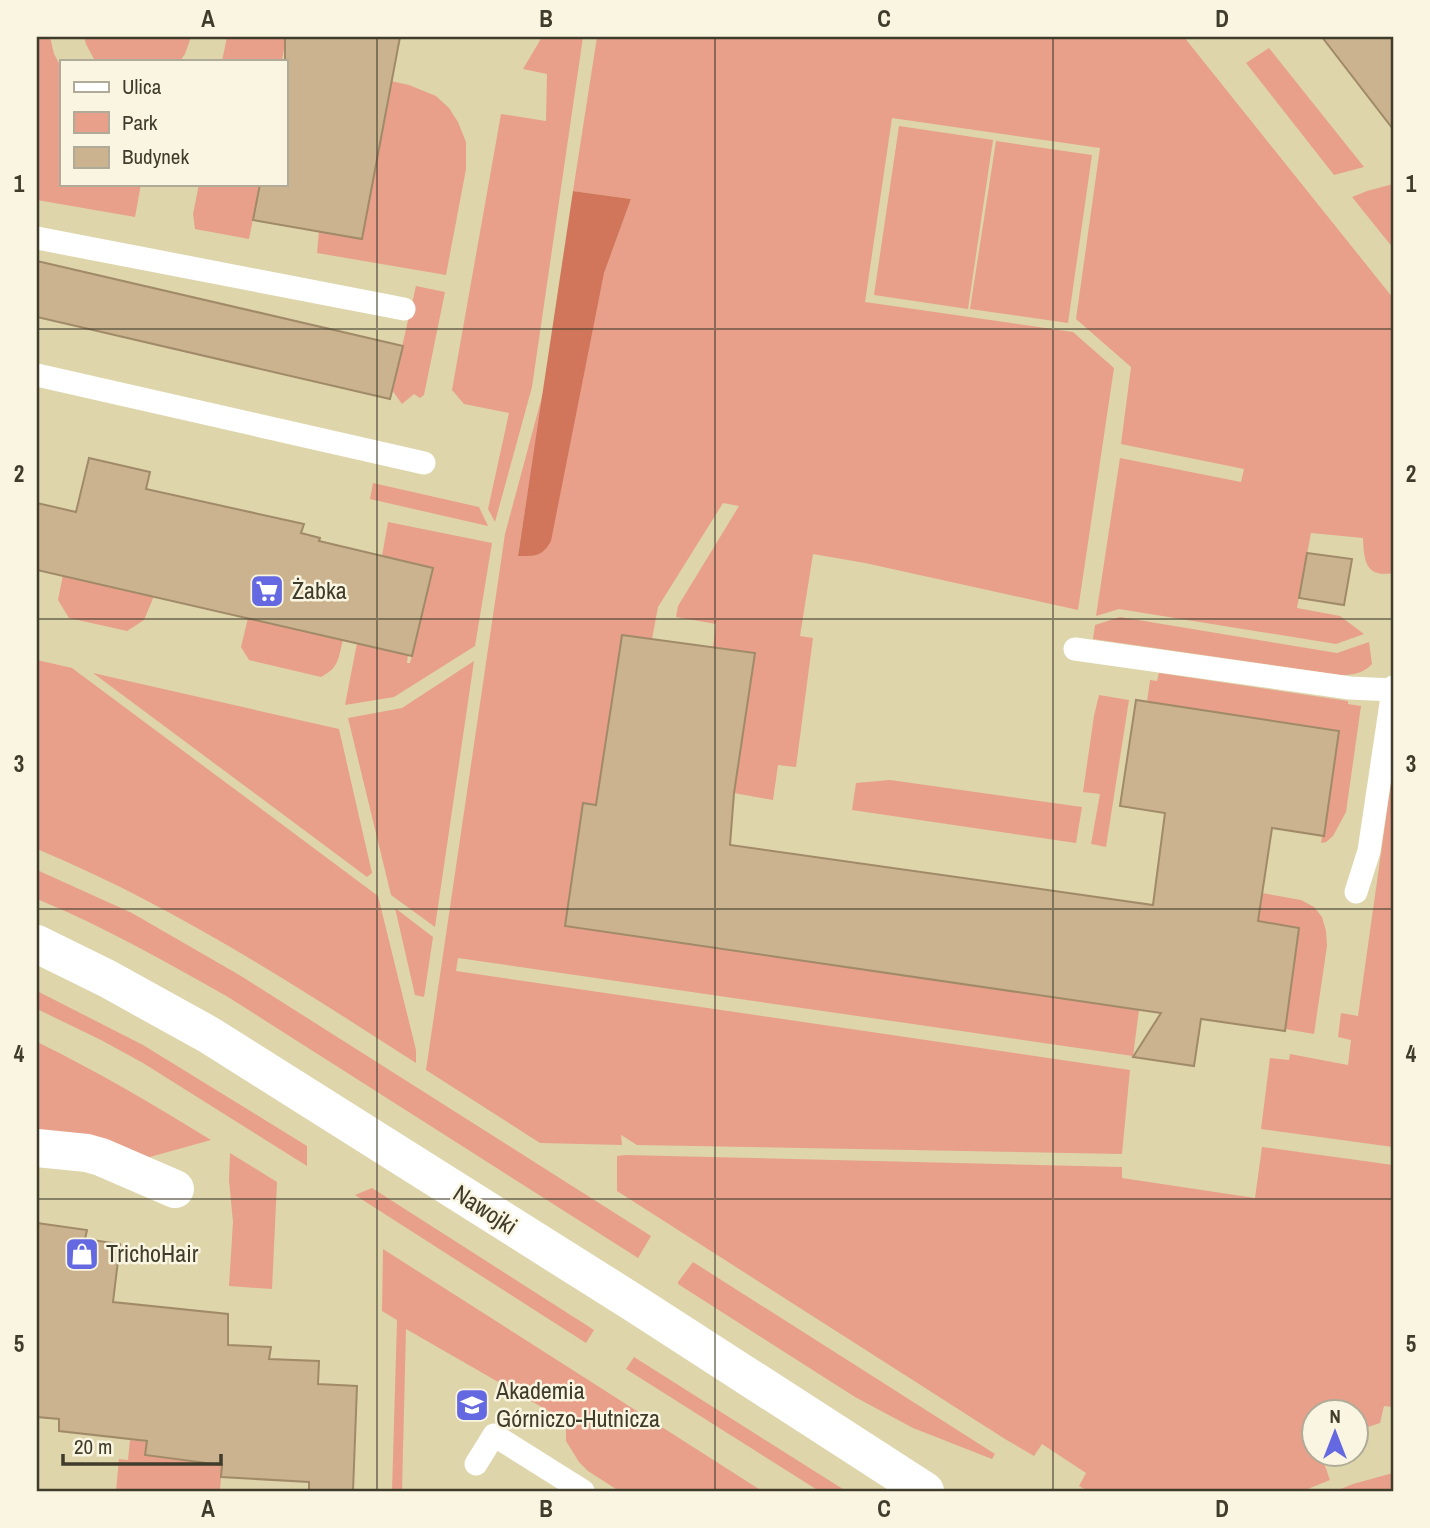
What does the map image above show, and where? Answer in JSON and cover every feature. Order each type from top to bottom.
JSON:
[{"type":"main road","name":"Nawojki","points":[[37,944],[108,979],[209,1035],[925,1491]]},
{"type":"main road","points":[[37,1148],[101,1157],[175,1189]]},
{"type":"lane","points":[[37,238],[404,309]]},
{"type":"lane","points":[[37,375],[424,463]]},
{"type":"lane","points":[[1076,649],[1350,688],[1393,688],[1369,850],[1356,892]]},
{"type":"lane","points":[[476,1464],[494,1435],[583,1491]]},
{"type":"green space","points":[[37,37],[50,37],[60,65],[60,186],[141,186],[135,217],[37,200]]},
{"type":"green space","points":[[84,37],[191,37],[181,60],[94,60]]},
{"type":"green space","points":[[227,37],[286,37],[282,60],[222,60]]},
{"type":"green space","points":[[542,37],[583,37],[532,387],[495,522],[488,509],[509,413],[464,404],[452,390],[501,114],[546,121],[547,74],[523,69]]},
{"type":"green space","points":[[597,37],[1184,37],[1393,298],[1393,573],[1384,574],[1371,570],[1364,553],[1363,538],[1311,533],[1297,608],[1340,616],[1364,634],[1336,644],[1119,609],[1096,616],[1120,458],[1241,482],[1244,469],[1121,444],[1131,367],[1076,319],[1100,148],[892,118],[865,302],[1073,332],[1114,368],[1078,610],[813,554],[800,636],[813,638],[796,767],[778,765],[773,800],[734,793],[755,654],[713,647],[716,624],[676,617],[678,606],[739,506],[723,503],[658,607],[652,639],[622,635],[600,781],[617,808],[583,803],[565,926],[1139,1010],[1133,1056],[458,958],[456,971],[1130,1070],[1122,1154],[637,1145],[621,1135],[622,1145],[540,1143],[426,1070],[505,534],[544,389],[518,555],[604,272],[631,199],[573,191]]},
{"type":"green space","points":[[1269,48],[1364,167],[1334,175],[1246,63]]},
{"type":"green space","points":[[391,81],[436,96],[449,108],[466,142],[466,169],[446,275],[317,253],[319,231],[362,239]]},
{"type":"green space","points":[[899,126],[993,140],[968,309],[874,295]]},
{"type":"green space","points":[[996,141],[1092,155],[1068,323],[970,309]]},
{"type":"green space","points":[[1393,184],[1393,248],[1352,197]]},
{"type":"green space","points":[[199,186],[260,186],[249,239],[195,229],[193,214]]},
{"type":"green space","points":[[416,286],[445,292],[424,395],[420,398],[414,394],[402,404],[392,390]]},
{"type":"green space","points":[[373,483],[479,507],[488,526],[370,499]]},
{"type":"green space","points":[[388,522],[492,543],[475,646],[394,697],[345,705],[357,643],[408,655],[407,663],[410,663],[433,568],[382,556]]},
{"type":"green space","points":[[63,575],[154,596],[144,620],[127,631],[69,618],[58,600]]},
{"type":"green space","points":[[1120,617],[1337,653],[1369,642],[1372,664],[1358,673],[1341,675],[1093,639],[1095,625]]},
{"type":"green space","points":[[248,618],[343,640],[337,662],[321,677],[249,660],[241,647]]},
{"type":"green space","points":[[37,660],[72,668],[378,896],[416,1050],[416,1063],[278,975],[184,920],[37,849]]},
{"type":"green space","points":[[474,661],[435,927],[391,895],[348,718],[402,708]]},
{"type":"green space","points":[[93,673],[339,729],[372,873],[367,877]]},
{"type":"green space","points":[[1159,673],[1348,701],[1348,704],[1361,706],[1346,812],[1333,836],[1321,843],[1339,731],[1147,702],[1150,680],[1157,681]]},
{"type":"green space","points":[[1099,695],[1129,700],[1106,847],[1091,844],[1100,794],[1083,792]]},
{"type":"green space","points":[[1393,768],[1393,1147],[1261,1129],[1270,1058],[1289,1060],[1290,1054],[1348,1065],[1351,1040],[1338,1037],[1341,1013],[1358,1016]]},
{"type":"green space","points":[[890,780],[1082,807],[1076,843],[852,810],[856,783]]},
{"type":"green space","points":[[37,870],[132,913],[241,976],[651,1236],[638,1258],[228,997],[110,933],[37,899]]},
{"type":"green space","points":[[1245,890],[1301,900],[1314,907],[1322,917],[1327,946],[1314,1034],[1285,1029],[1216,915]]},
{"type":"green space","points":[[395,908],[433,937],[424,997],[415,995]]},
{"type":"green space","points":[[37,991],[143,1045],[307,1146],[307,1166],[143,1063],[37,1009]]},
{"type":"green space","points":[[37,1042],[125,1089],[211,1140],[139,1160],[37,1130]]},
{"type":"green space","points":[[1262,1147],[1393,1165],[1393,1407],[1384,1406],[1380,1423],[1370,1426],[1370,1398],[1300,1398],[1300,1468],[1326,1468],[1330,1480],[1303,1491],[1088,1491],[1079,1486],[1086,1473],[1042,1444],[1034,1456],[1005,1439],[617,1191],[617,1156],[1122,1167],[1122,1178],[1255,1198]]},
{"type":"green space","points":[[230,1153],[277,1182],[272,1289],[229,1286],[233,1222],[229,1180]]},
{"type":"green space","points":[[372,1188],[594,1330],[586,1343],[355,1195]]},
{"type":"green space","points":[[383,1249],[762,1491],[619,1491],[579,1462],[566,1441],[566,1421],[406,1329],[402,1491],[392,1491],[397,1320],[382,1311]]},
{"type":"green space","points":[[693,1262],[995,1454],[992,1459],[913,1428],[855,1397],[678,1284]]},
{"type":"green space","points":[[634,1357],[846,1491],[819,1491],[626,1369]]},
{"type":"green space","points":[[130,1440],[147,1442],[145,1455],[184,1460],[223,1450],[220,1491],[116,1491],[119,1459],[128,1460]]},
{"type":"green space","points":[[1393,1473],[1392,1491],[1336,1491],[1353,1484]]},
{"type":"shaded area","points":[[573,191],[631,199],[604,273],[551,541],[538,554],[518,556]]},
{"type":"building","points":[[285,37],[400,37],[362,239],[253,220],[260,186],[287,186]]},
{"type":"building","points":[[1322,37],[1393,37],[1393,129]]},
{"type":"building","points":[[37,261],[403,346],[390,399],[37,317]]},
{"type":"building","points":[[89,458],[150,472],[146,489],[304,524],[301,533],[320,538],[319,541],[433,568],[412,656],[37,570],[37,503],[76,512]]},
{"type":"building","points":[[1307,553],[1352,559],[1344,605],[1299,598]]},
{"type":"building","points":[[622,635],[755,653],[734,793],[730,845],[1153,905],[1165,813],[1120,806],[1136,700],[1339,731],[1324,836],[1272,828],[1258,921],[1299,928],[1285,1031],[1201,1019],[1194,1066],[1133,1057],[1161,1013],[565,926],[583,803],[596,805]]},
{"type":"building","points":[[37,1223],[87,1230],[85,1239],[120,1244],[113,1302],[228,1314],[228,1345],[271,1347],[269,1359],[319,1361],[318,1384],[357,1386],[353,1491],[309,1491],[309,1482],[221,1477],[222,1465],[145,1455],[147,1441],[59,1431],[59,1419],[37,1417]]},
{"type":"place","name":"Żabka","points":[[267,591]]},
{"type":"place","name":"TrichoHair","points":[[82,1254]]},
{"type":"place","name":"Akademia Górniczo-Hutnicza","points":[[472,1405]]}]
